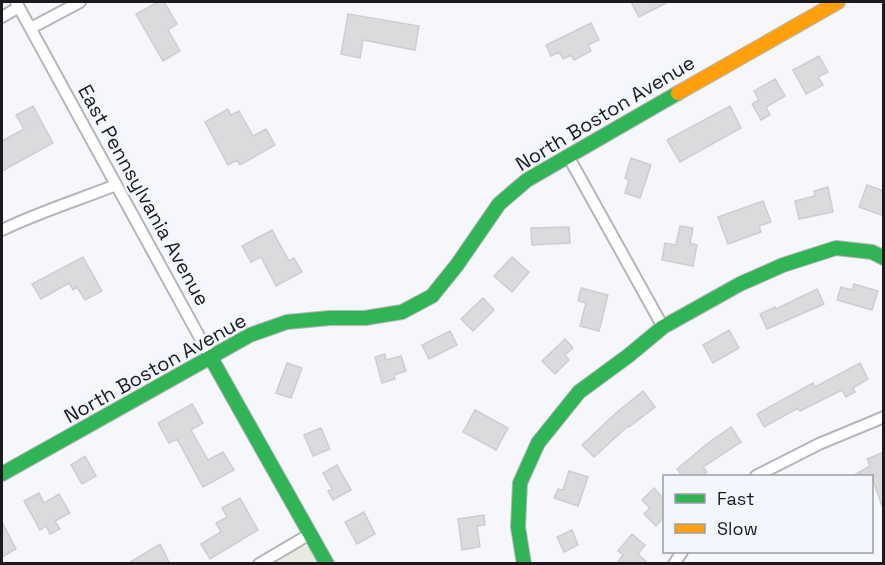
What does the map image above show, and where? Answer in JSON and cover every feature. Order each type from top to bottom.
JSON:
[{"type":"street","points":[[31,28],[80,2]]},
{"type":"street","name":"North Boston Avenue","points":[[2,474],[250,335],[286,322],[365,318],[402,312],[432,296],[457,265],[499,204],[526,180],[838,2]]},
{"type":"street","points":[[2,17],[17,4]]},
{"type":"street","name":"East Pennsylvania Avenue","points":[[17,4],[327,564]]},
{"type":"street","points":[[568,156],[663,327]]},
{"type":"street","points":[[2,230],[36,213],[81,199],[116,184]]},
{"type":"street","points":[[525,564],[518,527],[520,483],[538,443],[579,392],[663,327],[740,284],[783,265],[836,248],[872,252],[884,258]]},
{"type":"street","points":[[760,475],[819,444],[884,417]]},
{"type":"street","points":[[259,564],[310,534]]},
{"type":"shaded area","points":[[302,546],[313,547],[321,564],[271,564]]},
{"type":"building","points":[[158,2],[164,2],[177,24],[168,30],[180,51],[163,61],[136,14]]},
{"type":"building","points":[[631,2],[668,2],[639,17]]},
{"type":"building","points":[[348,14],[419,26],[415,50],[363,40],[360,58],[341,54]]},
{"type":"building","points":[[591,23],[599,40],[588,45],[591,51],[574,60],[571,55],[563,59],[559,52],[551,56],[546,45]]},
{"type":"building","points":[[819,56],[828,72],[818,77],[823,85],[806,94],[793,70]]},
{"type":"building","points":[[775,79],[785,96],[766,107],[770,115],[761,120],[752,104],[759,100],[754,91]]},
{"type":"building","points":[[33,106],[53,143],[2,171],[2,141],[24,129],[16,115]]},
{"type":"building","points":[[730,106],[741,128],[680,162],[667,140]]},
{"type":"building","points":[[228,109],[231,115],[239,111],[253,136],[266,129],[275,145],[240,165],[237,160],[228,165],[205,122]]},
{"type":"building","points":[[631,158],[651,165],[640,198],[625,193],[629,180],[625,178]]},
{"type":"building","points":[[867,185],[884,191],[884,216],[859,207]]},
{"type":"building","points":[[828,187],[833,212],[799,219],[795,201],[815,196],[814,191]]},
{"type":"building","points":[[763,201],[771,222],[759,226],[761,232],[728,244],[718,217]]},
{"type":"building","points":[[680,226],[693,228],[690,243],[697,245],[693,266],[662,260],[665,243],[676,245]]},
{"type":"building","points":[[569,227],[570,243],[532,245],[531,228]]},
{"type":"building","points":[[272,230],[289,261],[294,258],[302,272],[276,286],[261,257],[251,262],[242,246]]},
{"type":"building","points":[[83,257],[102,291],[85,300],[77,287],[73,290],[69,283],[41,299],[32,284]]},
{"type":"building","points":[[512,257],[529,272],[512,292],[494,276]]},
{"type":"building","points":[[854,284],[878,291],[872,310],[837,300],[841,287],[852,290]]},
{"type":"building","points":[[581,288],[608,295],[599,331],[580,326],[586,303],[578,301]]},
{"type":"building","points":[[817,289],[824,304],[767,329],[760,314],[775,307],[776,309]]},
{"type":"building","points":[[483,298],[494,310],[473,331],[461,319]]},
{"type":"building","points":[[729,330],[739,348],[713,363],[703,345]]},
{"type":"building","points":[[450,331],[457,345],[429,359],[422,345]]},
{"type":"building","points":[[565,339],[573,348],[565,355],[569,360],[555,374],[542,361]]},
{"type":"building","points":[[385,354],[386,360],[401,356],[406,371],[394,375],[395,379],[382,383],[375,357]]},
{"type":"building","points":[[287,363],[302,368],[291,398],[276,393]]},
{"type":"building","points":[[860,363],[868,379],[853,388],[855,392],[846,397],[842,390],[800,411],[798,408],[764,427],[757,414],[813,383],[815,387]]},
{"type":"building","points":[[643,391],[655,407],[628,426],[594,457],[582,445]]},
{"type":"building","points":[[192,404],[203,423],[191,430],[208,460],[223,452],[234,470],[203,487],[177,439],[169,443],[158,423]]},
{"type":"building","points":[[475,410],[508,428],[496,450],[463,432]]},
{"type":"building","points":[[731,427],[741,442],[703,467],[707,472],[704,475],[682,475],[677,469]]},
{"type":"building","points":[[321,428],[330,449],[313,456],[304,435]]},
{"type":"building","points":[[884,452],[884,505],[882,506],[873,475],[854,475],[870,466],[867,459]]},
{"type":"building","points":[[85,456],[96,476],[82,484],[71,465]]},
{"type":"building","points":[[337,465],[351,490],[333,500],[328,491],[332,489],[323,473]]},
{"type":"building","points":[[569,471],[588,477],[578,506],[554,498],[558,489],[563,490]]},
{"type":"building","points":[[654,488],[663,498],[663,518],[656,526],[644,514],[650,508],[642,500]]},
{"type":"building","points":[[39,493],[44,503],[59,494],[70,513],[55,521],[60,529],[50,534],[46,526],[40,530],[24,501]]},
{"type":"building","points":[[240,498],[258,530],[210,559],[201,544],[221,532],[216,523],[227,517],[222,508]]},
{"type":"building","points":[[364,512],[375,534],[357,544],[345,522]]},
{"type":"building","points":[[484,515],[485,525],[477,526],[480,547],[462,550],[458,519]]},
{"type":"building","points":[[2,522],[16,549],[2,557]]},
{"type":"building","points":[[572,530],[578,545],[564,552],[557,537]]},
{"type":"building","points":[[632,534],[645,545],[638,554],[649,564],[616,564],[623,555],[618,551]]},
{"type":"building","points":[[160,544],[170,564],[127,564]]},
{"type":"traffic: fast","points":[[2,474],[250,335],[287,322],[365,318],[402,312],[432,296],[457,265],[499,204],[527,180],[678,93]]},
{"type":"traffic: fast","points":[[524,564],[518,527],[520,483],[538,443],[579,392],[663,327],[740,284],[783,265],[836,248],[872,252],[884,258]]},
{"type":"traffic: fast","points":[[211,358],[327,564]]},
{"type":"traffic: slow","points":[[678,93],[838,2]]}]
